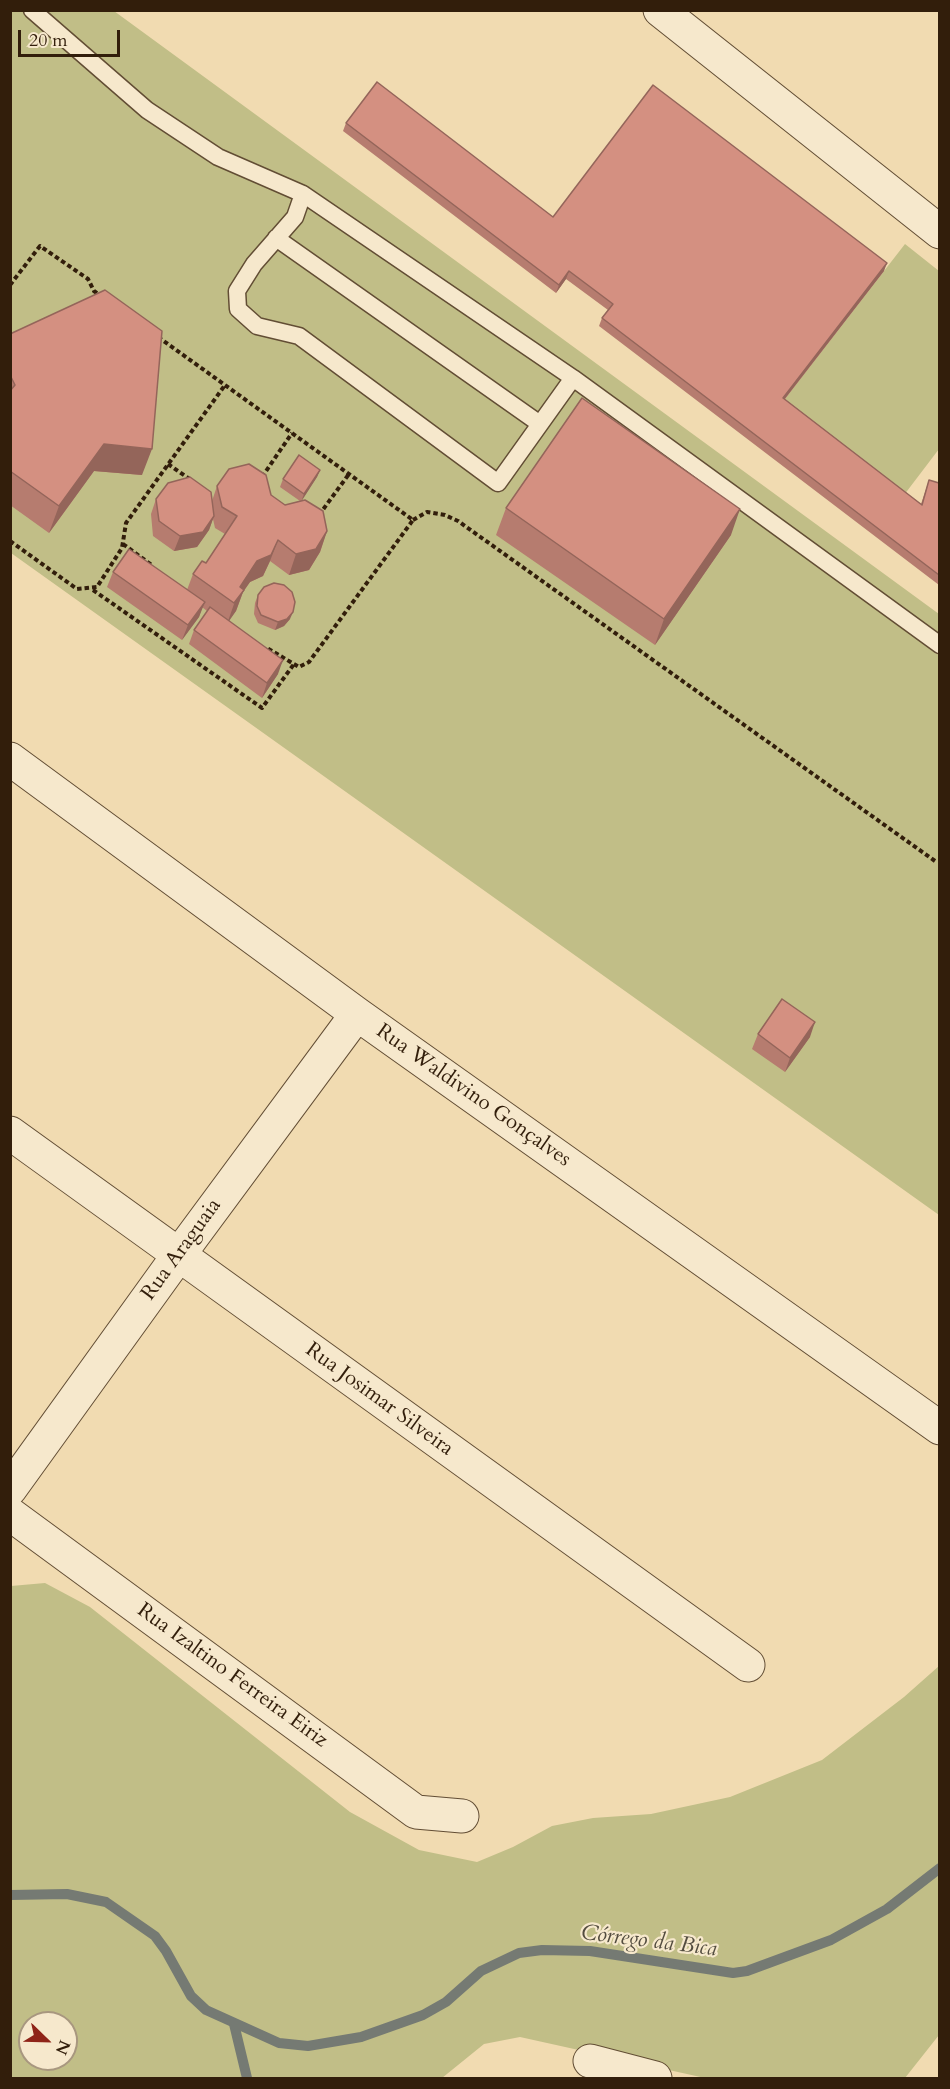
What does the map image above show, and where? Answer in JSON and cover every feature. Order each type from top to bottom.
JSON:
[{"type":"street","points":[[660,10],[939,232]]},
{"type":"street","name":"Rua Waldivino Gonçalves","points":[[10,759],[357,1014],[939,1428]]},
{"type":"street","name":"Rua Araguaia","points":[[10,1489],[357,1014]]},
{"type":"street","name":"Rua Josimar Silveira","points":[[10,1133],[748,1665]]},
{"type":"street","name":"Rua Izaltino Ferreira Eiriz","points":[[10,1514],[416,1812],[462,1816]]},
{"type":"street","points":[[590,2061],[655,2079]]},
{"type":"lane","points":[[32,10],[147,110],[219,157],[303,194],[573,378],[939,645]]},
{"type":"lane","points":[[303,194],[294,217],[254,264],[237,291],[238,309],[257,326],[298,336],[498,483],[573,378]]},
{"type":"lane","points":[[276,238],[540,424]]},
{"type":"path","points":[[10,285],[40,246],[87,279],[94,291],[104,298]]},
{"type":"path","points":[[150,331],[413,520]]},
{"type":"path","points":[[10,541],[77,589],[97,587],[123,544],[126,523],[225,385]]},
{"type":"path","points":[[258,482],[292,433]]},
{"type":"path","points":[[168,464],[191,480]]},
{"type":"path","points":[[317,518],[349,474]]},
{"type":"path","points":[[258,643],[299,667],[309,662],[413,520],[427,512],[445,515],[458,521],[935,861]]},
{"type":"path","points":[[123,544],[157,569]]},
{"type":"path","points":[[92,589],[262,708],[294,664]]},
{"type":"shaded area","points":[[11,11],[114,11],[939,614],[939,1215],[11,553]]},
{"type":"shaded area","points":[[905,244],[939,271],[939,449],[901,499],[780,405]]},
{"type":"shaded area","points":[[45,1583],[90,1607],[350,1812],[419,1850],[477,1862],[513,1847],[552,1826],[593,1818],[651,1814],[730,1797],[822,1760],[904,1697],[939,1666],[939,2035],[905,2078],[705,2078],[520,2037],[484,2044],[442,2078],[11,2078],[11,1586]]},
{"type":"building","points":[[377,82],[553,217],[653,85],[887,263],[783,398],[922,505],[929,480],[939,483],[939,575],[602,318],[613,304],[569,271],[559,285],[346,123]]},
{"type":"building","points":[[105,290],[162,331],[152,449],[104,444],[59,506],[10,471],[10,391],[15,385],[10,375],[10,334]]},
{"type":"building","points":[[582,398],[740,509],[664,619],[506,508]]},
{"type":"building","points":[[299,455],[320,470],[304,494],[283,479]]},
{"type":"building","points":[[249,464],[266,475],[271,495],[285,505],[305,500],[323,511],[327,531],[316,549],[296,554],[278,540],[271,555],[257,561],[240,587],[244,590],[234,603],[193,574],[202,561],[206,563],[237,516],[222,507],[217,486],[229,469]]},
{"type":"building","points":[[190,477],[211,492],[214,516],[203,532],[180,536],[159,521],[156,499],[168,483]]},
{"type":"building","points":[[129,549],[205,602],[188,625],[113,572]]},
{"type":"building","points":[[274,583],[284,585],[292,592],[295,602],[293,612],[287,619],[278,622],[261,615],[257,606],[258,595],[264,587]]},
{"type":"building","points":[[210,607],[283,660],[267,683],[194,630]]},
{"type":"building","points":[[782,999],[815,1022],[790,1058],[758,1034]]},
{"type":"waterway","name":"Córrego da Bica","points":[[10,1895],[67,1894],[106,1902],[155,1936],[191,1996],[206,2010],[279,2043],[308,2046],[361,2037],[423,2015],[446,2002],[481,1971],[519,1953],[542,1950],[590,1951],[733,1973],[747,1971],[831,1940],[887,1909],[940,1868]]},
{"type":"waterway","points":[[234,2024],[247,2078]]}]
